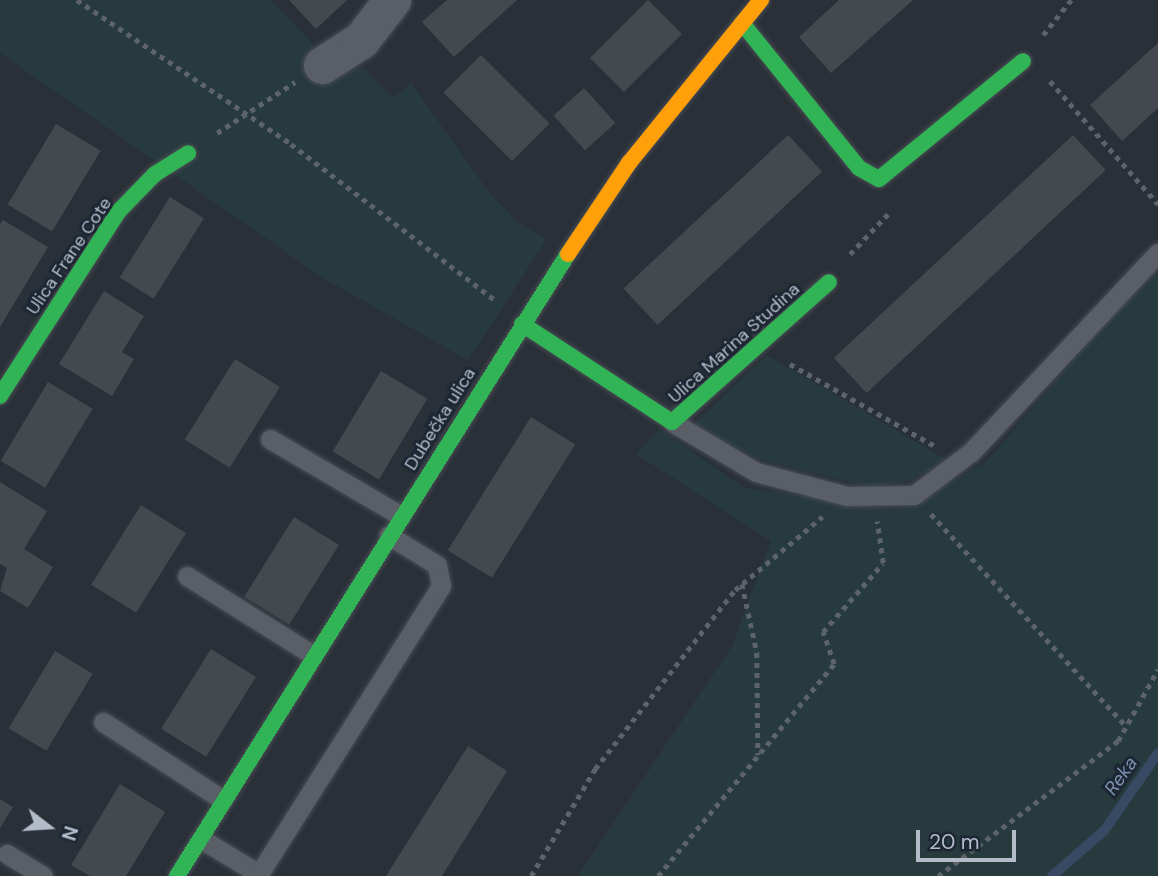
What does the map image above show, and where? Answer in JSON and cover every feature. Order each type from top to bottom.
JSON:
[{"type":"street","points":[[322,65],[361,40],[392,0]]},
{"type":"street","name":"Dubečka ulica","points":[[177,876],[388,535],[522,324],[629,163],[761,0]]},
{"type":"street","points":[[742,23],[859,168],[879,180],[1025,58]]},
{"type":"street","name":"Ulica Frane Cote","points":[[0,396],[118,212],[155,174],[188,153]]},
{"type":"street","name":"Ulica Marina Studina","points":[[522,324],[639,406],[672,422],[829,282]]},
{"type":"lane","points":[[672,422],[756,472],[847,496],[914,495],[960,461],[1158,253]]},
{"type":"lane","points":[[270,439],[401,516]]},
{"type":"lane","points":[[201,839],[261,875],[441,586],[437,565],[388,535]]},
{"type":"lane","points":[[187,576],[313,655]]},
{"type":"lane","points":[[103,722],[223,800]]},
{"type":"lane","points":[[7,854],[43,876]]},
{"type":"path","points":[[77,0],[245,114],[508,310]]},
{"type":"path","points":[[1071,0],[1025,58],[1158,204]]},
{"type":"path","points":[[245,114],[322,65]]},
{"type":"path","points":[[829,282],[890,213],[879,180]]},
{"type":"path","points":[[760,346],[960,461]]},
{"type":"path","points":[[914,495],[1127,727]]},
{"type":"path","points":[[531,876],[596,769],[742,584],[847,496]]},
{"type":"path","points":[[658,876],[834,664],[823,632],[883,563],[874,496]]},
{"type":"path","points":[[742,584],[757,653],[758,755]]},
{"type":"path","points":[[938,876],[1127,727],[1158,669]]},
{"type":"green space","points":[[0,0],[271,0],[326,58],[364,69],[393,98],[411,83],[488,191],[518,223],[547,239],[468,360],[323,278],[0,53]]},
{"type":"green space","points":[[1158,261],[1158,876],[578,876],[732,646],[771,541],[636,454],[659,429],[745,488],[903,509],[986,462]]},
{"type":"green space","points":[[767,355],[949,461],[911,480],[875,488],[758,459],[690,427]]},
{"type":"building","points":[[289,0],[347,0],[316,29]]},
{"type":"building","points":[[447,0],[517,0],[454,57],[422,22]]},
{"type":"building","points":[[648,0],[682,34],[624,92],[590,58]]},
{"type":"building","points":[[839,0],[913,0],[831,73],[799,37]]},
{"type":"building","points":[[1158,43],[1158,108],[1122,141],[1090,105]]},
{"type":"building","points":[[481,55],[550,124],[512,161],[444,92]]},
{"type":"building","points":[[584,88],[615,123],[585,150],[554,115]]},
{"type":"building","points":[[56,124],[101,151],[52,231],[8,205]]},
{"type":"building","points":[[788,135],[822,172],[658,325],[623,288]]},
{"type":"building","points":[[1073,135],[1106,170],[867,393],[834,358]]},
{"type":"building","points":[[170,197],[204,218],[154,299],[120,278]]},
{"type":"building","points":[[3,220],[48,247],[0,327],[0,224]]},
{"type":"building","points":[[104,291],[144,316],[122,352],[134,359],[112,396],[59,364]]},
{"type":"building","points":[[235,359],[280,387],[230,468],[185,440]]},
{"type":"building","points":[[381,371],[427,399],[379,479],[333,452]]},
{"type":"building","points":[[48,382],[93,409],[45,488],[1,461]]},
{"type":"building","points":[[531,417],[575,445],[492,578],[448,550]]},
{"type":"building","points":[[0,482],[47,511],[24,549],[53,567],[28,608],[0,591],[7,568],[0,564]]},
{"type":"building","points":[[141,505],[186,533],[136,613],[91,585]]},
{"type":"building","points":[[294,517],[339,545],[289,625],[244,597]]},
{"type":"building","points":[[211,649],[256,677],[206,757],[161,729]]},
{"type":"building","points":[[55,651],[93,674],[46,751],[9,728]]},
{"type":"building","points":[[468,746],[507,771],[442,876],[386,876]]},
{"type":"building","points":[[120,784],[165,812],[126,876],[90,876],[71,865]]},
{"type":"building","points":[[0,799],[13,807],[0,828]]},
{"type":"waterway","name":"Reka","points":[[1052,876],[1104,831],[1158,753]]},
{"type":"traffic: fast","points":[[742,23],[859,168],[879,179],[1023,61]]},
{"type":"traffic: fast","points":[[0,396],[118,212],[155,174],[188,153]]},
{"type":"traffic: fast","points":[[177,876],[568,254]]},
{"type":"traffic: fast","points":[[522,324],[672,422],[829,282]]},
{"type":"traffic: slow","points":[[568,254],[629,163],[761,0]]}]
